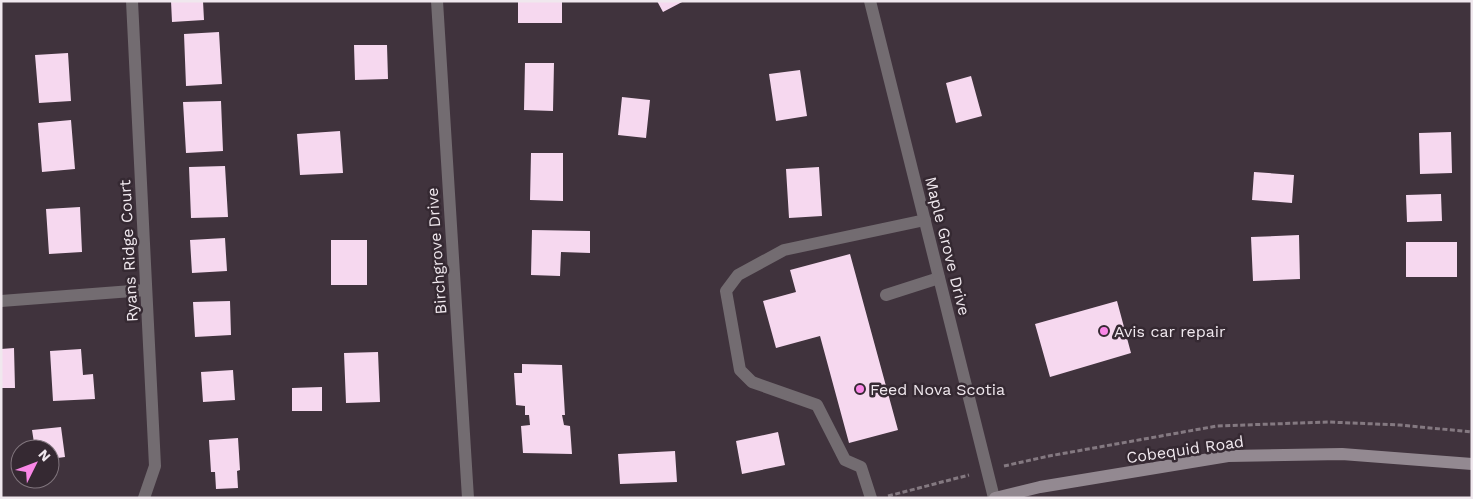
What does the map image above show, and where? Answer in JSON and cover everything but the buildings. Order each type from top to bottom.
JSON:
[{"type":"main road","name":"Cobequid Road","points":[[994,498],[1040,487],[1228,456],[1342,454],[1472,464]]},
{"type":"street","name":"Ryans Ridge Court","points":[[132,1],[155,466],[144,498]]},
{"type":"street","name":"Birchgrove Drive","points":[[437,1],[468,498]]},
{"type":"street","name":"Maple Grove Drive","points":[[870,1],[994,498]]},
{"type":"street","points":[[871,498],[862,467],[845,460],[817,405],[752,382],[740,370],[726,291],[738,274],[784,250],[925,220]]},
{"type":"street","points":[[886,295],[939,278]]},
{"type":"street","points":[[1,300],[145,290]]},
{"type":"place","name":"Avis car repair","points":[[1104,331]]},
{"type":"place","name":"Feed Nova Scotia","points":[[860,389]]}]
